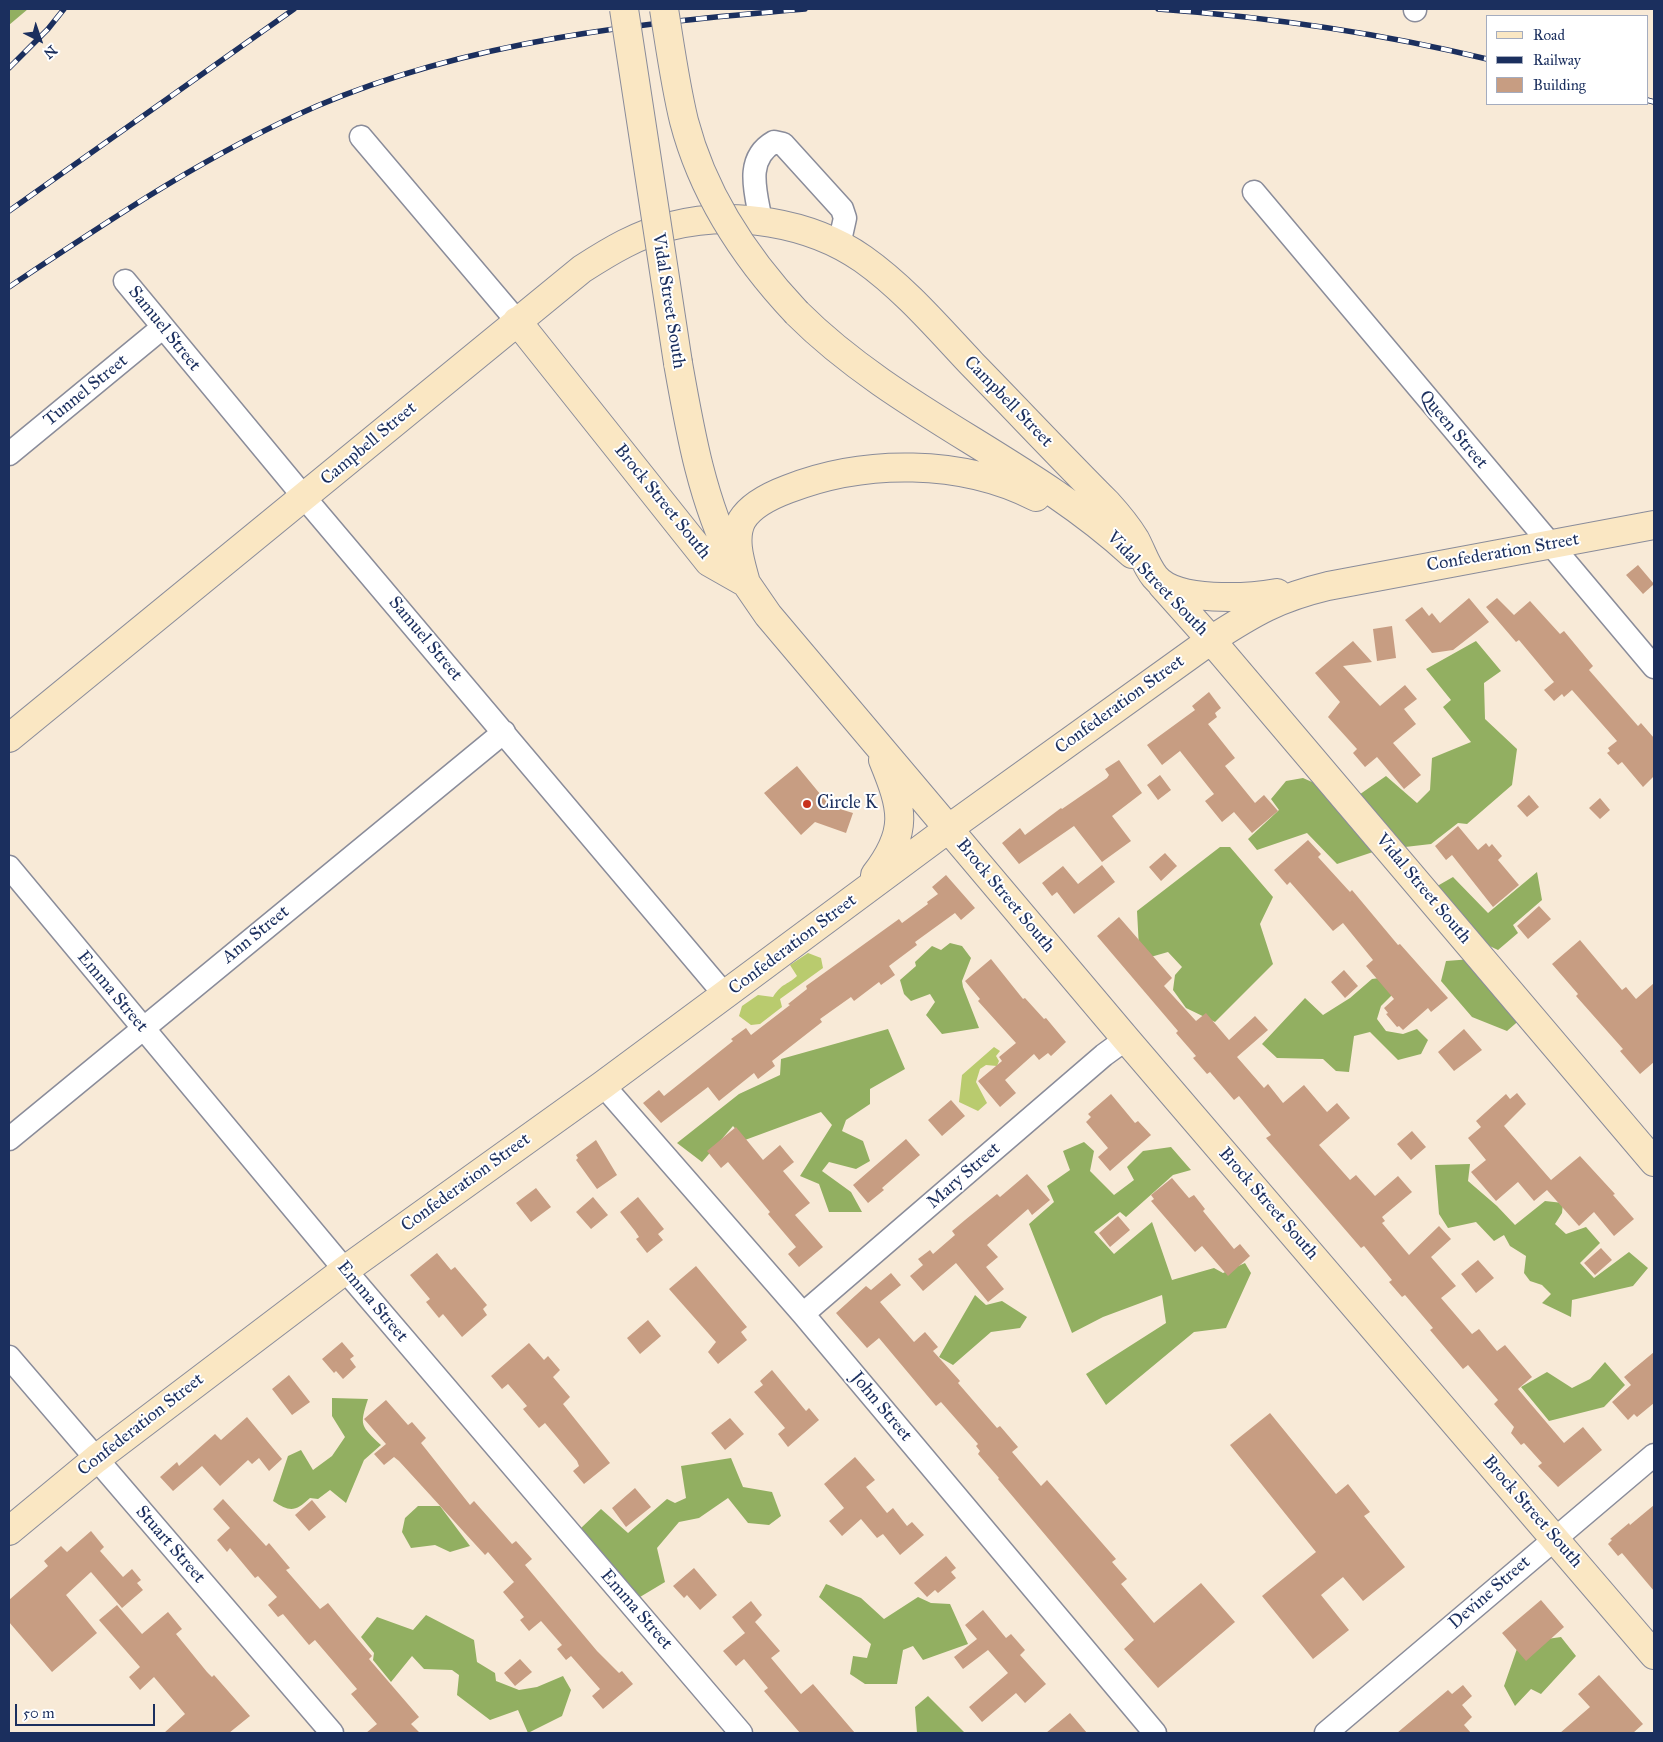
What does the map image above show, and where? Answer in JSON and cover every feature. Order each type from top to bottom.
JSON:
[{"type":"main road","name":"Vidal Street South","points":[[624,9],[691,438],[724,543],[746,583]]},
{"type":"main road","name":"Vidal Street South","points":[[664,9],[680,106],[706,181],[736,237],[797,313],[854,363],[1091,519],[1113,536],[1156,578],[1211,640],[1654,1162]]},
{"type":"main road","name":"Campbell Street","points":[[9,738],[564,283],[612,250],[670,226],[713,220],[761,222],[800,230],[839,245],[863,259],[902,292],[1107,503],[1127,526],[1156,578]]},
{"type":"main road","points":[[549,362],[539,328],[564,283]]},
{"type":"main road","name":"Brock Street South","points":[[517,322],[709,562],[746,583],[768,615],[948,829],[1654,1655]]},
{"type":"main road","points":[[746,583],[740,560],[738,534],[742,521],[749,512],[764,501],[794,486],[835,474],[868,468],[906,467],[987,479],[1026,492],[1113,536]]},
{"type":"main road","name":"Confederation Street","points":[[9,1531],[96,1459],[344,1270],[725,996],[948,829],[1211,640],[1270,603],[1325,586],[1654,525]]},
{"type":"main road","points":[[1156,578],[1176,590],[1220,597],[1259,596],[1325,586]]},
{"type":"main road","points":[[852,900],[890,855],[900,827],[900,814],[892,783],[877,743]]},
{"type":"street","name":"Brock Street South","points":[[361,137],[517,322]]},
{"type":"street","points":[[761,222],[753,174],[757,158],[765,147],[774,142],[783,144],[842,209],[845,218],[839,245]]},
{"type":"street","name":"Queen Street","points":[[1254,192],[1654,667]]},
{"type":"street","name":"Samuel Street","points":[[125,281],[162,328],[725,996]]},
{"type":"street","name":"Tunnel Street","points":[[9,454],[162,328]]},
{"type":"street","name":"Ann Street","points":[[9,1140],[504,732]]},
{"type":"street","name":"Emma Street","points":[[9,867],[344,1270],[741,1733]]},
{"type":"street","name":"Mary Street","points":[[803,1314],[1104,1055],[1126,1039]]},
{"type":"street","name":"John Street","points":[[603,1085],[803,1314],[1155,1733]]},
{"type":"street","name":"Stuart Street","points":[[9,1357],[332,1733]]},
{"type":"street","name":"Devine Street","points":[[1326,1733],[1654,1455]]},
{"type":"green space","points":[[9,9],[28,9],[9,25]]},
{"type":"green space","points":[[1476,641],[1501,671],[1484,683],[1485,719],[1517,749],[1512,785],[1467,824],[1458,823],[1431,844],[1405,847],[1356,797],[1386,776],[1417,803],[1430,790],[1432,758],[1471,742],[1443,707],[1451,700],[1426,669]]},
{"type":"green space","points":[[1303,778],[1321,786],[1376,851],[1337,864],[1307,833],[1257,850],[1248,839],[1279,810],[1271,799],[1286,781]]},
{"type":"green space","points":[[1220,847],[1230,847],[1273,897],[1260,924],[1273,964],[1215,1022],[1186,1008],[1173,990],[1175,975],[1182,967],[1168,952],[1147,958],[1139,948],[1137,911]]},
{"type":"green space","points":[[1537,872],[1542,900],[1513,925],[1518,933],[1498,950],[1481,942],[1432,889],[1453,877],[1488,913]]},
{"type":"green space","points":[[950,943],[962,946],[971,958],[962,981],[979,1028],[942,1034],[926,1015],[935,1002],[930,994],[911,1001],[904,994],[900,980],[916,966],[915,962],[932,946],[941,950]]},
{"type":"green space","points":[[808,953],[821,958],[823,968],[780,999],[782,1007],[760,1024],[751,1025],[739,1016],[742,1006],[758,995],[773,997],[776,992],[797,976],[790,965]]},
{"type":"green space","points":[[1472,959],[1523,1017],[1507,1031],[1472,1017],[1441,981],[1446,961]]},
{"type":"green space","points":[[1387,977],[1398,989],[1381,1006],[1377,1019],[1386,1031],[1403,1034],[1417,1029],[1428,1040],[1421,1054],[1398,1060],[1370,1032],[1354,1036],[1349,1072],[1336,1071],[1323,1059],[1277,1058],[1262,1044],[1305,998],[1323,1015],[1350,998],[1372,979]]},
{"type":"green space","points":[[888,1029],[905,1069],[870,1089],[870,1104],[846,1120],[842,1131],[863,1141],[870,1161],[856,1169],[829,1162],[822,1171],[851,1192],[862,1212],[829,1212],[819,1184],[800,1176],[832,1125],[821,1112],[745,1140],[733,1126],[702,1162],[677,1143],[739,1094],[780,1075],[781,1059]]},
{"type":"green space","points":[[994,1047],[1000,1051],[996,1056],[999,1061],[997,1066],[986,1065],[980,1069],[976,1082],[987,1103],[978,1111],[959,1102],[962,1075]]},
{"type":"green space","points":[[1084,1142],[1094,1151],[1090,1171],[1114,1195],[1134,1180],[1127,1167],[1143,1151],[1171,1147],[1191,1170],[1173,1175],[1126,1217],[1120,1212],[1094,1232],[1114,1254],[1152,1222],[1172,1280],[1214,1268],[1223,1273],[1245,1263],[1251,1273],[1226,1328],[1194,1332],[1106,1405],[1086,1374],[1166,1323],[1162,1295],[1103,1317],[1072,1333],[1029,1224],[1054,1202],[1047,1186],[1070,1170],[1063,1151]]},
{"type":"green space","points":[[1470,1164],[1468,1181],[1497,1206],[1515,1225],[1545,1201],[1563,1203],[1562,1213],[1555,1224],[1566,1234],[1586,1227],[1600,1243],[1580,1263],[1594,1278],[1629,1252],[1648,1268],[1633,1286],[1572,1300],[1571,1317],[1542,1303],[1551,1294],[1542,1285],[1530,1281],[1524,1273],[1526,1256],[1510,1246],[1504,1235],[1494,1241],[1476,1222],[1448,1228],[1439,1214],[1435,1165]]},
{"type":"green space","points":[[975,1295],[986,1305],[1002,1301],[1027,1317],[1020,1328],[991,1332],[953,1365],[939,1357]]},
{"type":"green space","points":[[1605,1362],[1625,1385],[1604,1407],[1549,1421],[1521,1387],[1547,1372],[1572,1388],[1590,1379]]},
{"type":"green space","points":[[332,1398],[368,1399],[363,1415],[364,1425],[369,1434],[381,1445],[364,1460],[346,1503],[330,1490],[318,1499],[310,1498],[296,1508],[288,1509],[273,1501],[288,1456],[301,1450],[313,1470],[332,1456],[345,1437],[332,1416]]},
{"type":"green space","points":[[731,1458],[743,1487],[772,1492],[781,1516],[769,1525],[748,1523],[728,1498],[699,1518],[679,1522],[657,1548],[665,1582],[625,1606],[577,1553],[581,1528],[601,1509],[628,1533],[667,1499],[675,1503],[686,1498],[681,1466]]},
{"type":"green space","points":[[418,1506],[440,1506],[470,1546],[450,1552],[435,1545],[411,1548],[402,1532],[405,1518]]},
{"type":"green space","points":[[826,1584],[861,1598],[884,1619],[918,1597],[931,1603],[950,1604],[968,1644],[923,1660],[913,1646],[903,1650],[897,1684],[865,1684],[850,1674],[853,1656],[867,1658],[871,1644],[819,1597]]},
{"type":"green space","points":[[426,1615],[474,1640],[477,1662],[495,1673],[496,1681],[519,1690],[537,1687],[563,1676],[571,1690],[562,1716],[528,1733],[518,1710],[490,1720],[457,1695],[459,1675],[452,1670],[424,1669],[412,1656],[391,1682],[373,1660],[374,1653],[361,1637],[377,1617],[413,1630]]},
{"type":"green space","points":[[1561,1637],[1576,1656],[1541,1694],[1531,1689],[1515,1706],[1504,1686],[1519,1643]]},
{"type":"green space","points":[[928,1696],[965,1733],[917,1733],[915,1707]]},
{"type":"building","points":[[1638,565],[1654,584],[1643,594],[1626,575]]},
{"type":"building","points":[[1469,598],[1489,622],[1453,650],[1432,653],[1405,620],[1422,607],[1429,616],[1432,613],[1440,623]]},
{"type":"building","points":[[1497,598],[1514,615],[1530,601],[1560,634],[1564,631],[1593,666],[1589,670],[1638,726],[1641,723],[1654,738],[1654,776],[1643,787],[1622,762],[1618,765],[1607,753],[1610,751],[1608,748],[1617,741],[1572,690],[1564,697],[1562,694],[1554,701],[1544,690],[1554,682],[1519,640],[1516,642],[1486,607]]},
{"type":"building","points":[[1392,626],[1396,658],[1377,661],[1373,629]]},
{"type":"building","points":[[1353,641],[1372,662],[1343,666],[1380,706],[1405,685],[1417,699],[1404,709],[1416,724],[1393,743],[1421,775],[1404,789],[1377,757],[1365,767],[1353,753],[1357,749],[1328,717],[1340,702],[1315,673]]},
{"type":"building","points":[[1209,692],[1221,708],[1215,713],[1217,717],[1208,724],[1235,758],[1225,766],[1255,803],[1264,795],[1278,811],[1252,833],[1234,812],[1222,822],[1205,801],[1214,794],[1180,751],[1162,765],[1147,745],[1195,710],[1192,706]]},
{"type":"building","points":[[1119,760],[1142,793],[1112,816],[1131,841],[1102,862],[1074,826],[1019,864],[1002,843],[1020,828],[1025,835],[1061,808],[1107,778],[1109,775],[1105,769]]},
{"type":"building","points":[[797,766],[830,806],[853,813],[846,833],[815,822],[801,835],[764,793]]},
{"type":"building","points":[[1160,775],[1171,790],[1158,800],[1147,785]]},
{"type":"building","points":[[1529,795],[1539,807],[1527,817],[1517,806]]},
{"type":"building","points":[[1600,798],[1610,810],[1600,819],[1589,808]]},
{"type":"building","points":[[1458,826],[1478,850],[1486,843],[1489,847],[1492,844],[1502,856],[1498,860],[1519,885],[1493,907],[1452,855],[1446,860],[1435,846]]},
{"type":"building","points":[[1308,840],[1321,854],[1318,857],[1350,892],[1352,890],[1398,945],[1400,944],[1448,998],[1431,1012],[1428,1008],[1403,1030],[1399,1026],[1397,1027],[1386,1014],[1388,1013],[1384,1008],[1394,999],[1366,966],[1373,960],[1343,923],[1333,931],[1290,882],[1287,885],[1274,870]]},
{"type":"building","points":[[1165,853],[1177,866],[1161,881],[1149,867]]},
{"type":"building","points":[[1102,865],[1115,882],[1074,914],[1057,892],[1052,896],[1042,883],[1063,866],[1078,884]]},
{"type":"building","points":[[946,875],[975,908],[961,920],[955,913],[915,942],[917,945],[889,966],[895,975],[881,985],[879,982],[854,1001],[851,997],[820,1019],[822,1022],[772,1061],[775,1066],[758,1079],[754,1073],[719,1101],[708,1087],[661,1123],[643,1103],[659,1090],[664,1096],[733,1041],[731,1039],[746,1028],[751,1035],[790,1005],[788,1004],[807,989],[806,986],[899,919],[902,923],[928,904],[927,902],[938,894],[932,887]]},
{"type":"building","points":[[1539,906],[1551,919],[1528,939],[1517,926]]},
{"type":"building","points":[[1119,917],[1172,978],[1164,986],[1196,1021],[1206,1013],[1229,1040],[1255,1016],[1268,1030],[1237,1057],[1264,1088],[1268,1084],[1283,1103],[1304,1085],[1327,1112],[1337,1103],[1350,1118],[1319,1145],[1350,1180],[1356,1175],[1375,1196],[1398,1176],[1412,1192],[1382,1217],[1385,1221],[1382,1223],[1409,1255],[1439,1226],[1451,1239],[1431,1257],[1456,1286],[1441,1298],[1472,1334],[1479,1329],[1497,1351],[1505,1345],[1532,1377],[1518,1389],[1564,1443],[1583,1427],[1602,1450],[1558,1487],[1538,1466],[1542,1463],[1524,1443],[1521,1445],[1511,1433],[1514,1427],[1494,1404],[1498,1400],[1468,1365],[1463,1369],[1430,1330],[1433,1328],[1405,1295],[1402,1297],[1389,1282],[1392,1280],[1364,1246],[1361,1248],[1266,1138],[1271,1135],[1239,1096],[1234,1100],[1210,1072],[1207,1074],[1193,1058],[1196,1056],[1176,1033],[1178,1031],[1097,936]]},
{"type":"building","points":[[1580,940],[1622,990],[1626,987],[1636,999],[1654,983],[1654,1062],[1640,1074],[1620,1051],[1623,1049],[1576,996],[1578,994],[1552,964]]},
{"type":"building","points":[[991,959],[1023,999],[1025,998],[1044,1019],[1046,1018],[1066,1042],[1051,1056],[1048,1053],[1039,1060],[1034,1054],[1005,1080],[1016,1093],[1000,1107],[978,1081],[1002,1061],[999,1057],[1016,1043],[978,1001],[980,999],[965,981]]},
{"type":"building","points":[[1344,970],[1358,986],[1345,998],[1331,982]]},
{"type":"building","points":[[1464,1029],[1482,1050],[1454,1071],[1438,1052]]},
{"type":"building","points":[[1517,1093],[1526,1104],[1504,1126],[1551,1180],[1580,1156],[1615,1194],[1613,1195],[1634,1219],[1614,1236],[1594,1212],[1579,1226],[1547,1190],[1534,1201],[1518,1182],[1496,1201],[1471,1172],[1486,1160],[1468,1138],[1481,1127],[1476,1121],[1506,1094],[1510,1099]]},
{"type":"building","points":[[1111,1094],[1135,1123],[1138,1121],[1151,1135],[1110,1171],[1098,1157],[1108,1148],[1086,1122],[1091,1117],[1088,1114]]},
{"type":"building","points":[[951,1100],[965,1116],[942,1136],[928,1120]]},
{"type":"building","points":[[736,1127],[763,1160],[780,1145],[794,1162],[783,1171],[810,1203],[795,1215],[823,1247],[799,1267],[788,1254],[796,1247],[768,1214],[770,1212],[728,1162],[721,1168],[707,1151]]},
{"type":"building","points":[[1412,1131],[1426,1147],[1411,1160],[1397,1144]]},
{"type":"building","points":[[906,1139],[920,1155],[882,1188],[884,1190],[868,1203],[853,1185]]},
{"type":"building","points":[[596,1140],[617,1175],[597,1189],[576,1160],[578,1158],[576,1155]]},
{"type":"building","points":[[1027,1174],[1050,1200],[1032,1215],[1028,1209],[987,1245],[998,1257],[986,1267],[1004,1289],[988,1302],[956,1263],[923,1291],[910,1276],[923,1265],[918,1259],[930,1250],[933,1254],[955,1235],[952,1231],[997,1194],[1000,1197]]},
{"type":"building","points":[[1172,1178],[1189,1198],[1194,1195],[1205,1209],[1203,1211],[1234,1249],[1240,1244],[1250,1256],[1228,1276],[1202,1246],[1195,1252],[1151,1201],[1154,1199],[1151,1195]]},
{"type":"building","points":[[536,1188],[551,1207],[531,1222],[516,1203]]},
{"type":"building","points":[[593,1197],[608,1215],[591,1229],[576,1212]]},
{"type":"building","points":[[638,1197],[664,1229],[658,1234],[663,1240],[647,1253],[636,1239],[639,1237],[620,1212]]},
{"type":"building","points":[[1118,1216],[1130,1230],[1110,1247],[1099,1233]]},
{"type":"building","points":[[1601,1248],[1612,1260],[1595,1275],[1584,1263]]},
{"type":"building","points":[[437,1253],[451,1270],[455,1267],[487,1305],[483,1309],[487,1315],[462,1337],[443,1314],[439,1318],[426,1302],[430,1299],[410,1275]]},
{"type":"building","points":[[1478,1260],[1494,1278],[1476,1293],[1461,1274]]},
{"type":"building","points":[[696,1266],[747,1327],[741,1332],[747,1340],[718,1364],[708,1352],[716,1342],[669,1289]]},
{"type":"building","points":[[891,1273],[901,1285],[880,1302],[914,1342],[925,1332],[938,1347],[933,1351],[960,1381],[958,1383],[997,1428],[1000,1426],[1018,1447],[1012,1452],[1041,1486],[1047,1480],[1116,1559],[1112,1562],[1127,1579],[1121,1584],[1154,1623],[1201,1583],[1235,1622],[1158,1688],[1124,1649],[1134,1640],[978,1454],[980,1451],[976,1446],[978,1444],[941,1402],[936,1406],[879,1338],[867,1348],[836,1313],[866,1286],[871,1290]]},
{"type":"building","points":[[648,1320],[661,1336],[640,1354],[627,1338]]},
{"type":"building","points":[[342,1342],[354,1356],[350,1359],[356,1367],[343,1379],[336,1371],[334,1373],[322,1359]]},
{"type":"building","points":[[529,1343],[544,1360],[548,1356],[560,1370],[553,1377],[570,1397],[563,1404],[610,1463],[584,1484],[573,1471],[579,1466],[577,1461],[545,1423],[539,1428],[523,1409],[527,1406],[508,1384],[502,1389],[491,1376]]},
{"type":"building","points":[[1654,1352],[1654,1403],[1637,1417],[1634,1414],[1628,1420],[1612,1402],[1631,1385],[1624,1377]]},
{"type":"building","points":[[772,1370],[806,1411],[809,1408],[819,1420],[788,1447],[778,1434],[785,1428],[754,1392],[763,1385],[760,1381]]},
{"type":"building","points":[[289,1375],[310,1402],[292,1415],[272,1389]]},
{"type":"building","points":[[386,1400],[408,1425],[412,1422],[426,1438],[421,1443],[470,1505],[474,1501],[512,1544],[516,1541],[532,1559],[525,1565],[597,1651],[619,1673],[622,1671],[633,1684],[603,1709],[592,1696],[600,1689],[571,1656],[566,1660],[557,1649],[562,1645],[541,1621],[529,1631],[520,1620],[524,1617],[503,1592],[514,1582],[488,1552],[485,1555],[399,1461],[394,1457],[384,1465],[374,1454],[386,1444],[364,1419]]},
{"type":"building","points":[[1270,1413],[1336,1494],[1348,1484],[1370,1512],[1364,1516],[1405,1567],[1363,1601],[1343,1577],[1321,1595],[1349,1630],[1313,1659],[1262,1596],[1316,1552],[1230,1445]]},
{"type":"building","points":[[247,1417],[282,1459],[269,1471],[259,1458],[252,1464],[248,1460],[220,1486],[202,1466],[173,1491],[160,1477],[177,1462],[179,1466],[215,1434],[221,1440]]},
{"type":"building","points":[[730,1418],[744,1434],[725,1450],[711,1433]]},
{"type":"building","points":[[855,1457],[875,1480],[866,1487],[887,1513],[893,1508],[907,1526],[912,1522],[924,1535],[900,1555],[883,1534],[877,1538],[861,1519],[842,1536],[829,1521],[844,1508],[824,1484]]},
{"type":"building","points":[[635,1488],[651,1507],[626,1527],[612,1508]]},
{"type":"building","points":[[223,1499],[266,1546],[269,1543],[290,1568],[286,1570],[320,1609],[328,1603],[372,1656],[369,1659],[419,1717],[411,1724],[420,1733],[366,1733],[377,1724],[351,1694],[357,1689],[315,1640],[309,1645],[283,1614],[278,1617],[268,1605],[277,1597],[258,1576],[255,1578],[230,1548],[227,1552],[217,1540],[230,1528],[213,1509]]},
{"type":"building","points":[[312,1500],[326,1517],[309,1531],[295,1515]]},
{"type":"building","points":[[1654,1505],[1654,1591],[1622,1553],[1618,1556],[1608,1544],[1612,1540],[1610,1539]]},
{"type":"building","points":[[91,1531],[104,1547],[100,1551],[123,1577],[132,1569],[141,1580],[137,1583],[143,1590],[122,1608],[91,1572],[66,1595],[97,1633],[52,1672],[9,1622],[9,1600],[48,1566],[44,1561],[61,1546],[67,1552]]},
{"type":"building","points":[[946,1556],[956,1568],[951,1572],[956,1578],[938,1593],[935,1590],[927,1597],[914,1583]]},
{"type":"building","points":[[694,1568],[717,1595],[700,1610],[687,1595],[684,1598],[673,1586]]},
{"type":"building","points":[[1541,1600],[1564,1627],[1526,1661],[1502,1633]]},
{"type":"building","points":[[751,1601],[762,1615],[755,1622],[780,1651],[771,1658],[801,1694],[813,1684],[855,1733],[800,1733],[764,1691],[768,1688],[744,1659],[736,1666],[723,1651],[745,1633],[732,1617]]},
{"type":"building","points":[[117,1605],[142,1634],[168,1612],[182,1629],[176,1634],[207,1672],[212,1677],[214,1675],[250,1716],[229,1733],[164,1733],[185,1714],[154,1677],[140,1690],[129,1677],[140,1667],[99,1620]]},
{"type":"building","points":[[983,1610],[1006,1638],[1011,1634],[1025,1650],[1020,1655],[1046,1684],[1025,1703],[1016,1693],[982,1722],[969,1707],[1008,1673],[988,1650],[963,1669],[954,1657],[977,1639],[965,1625]]},
{"type":"building","points":[[520,1659],[532,1672],[515,1686],[504,1673]]},
{"type":"building","points":[[1599,1675],[1643,1724],[1633,1733],[1560,1733],[1590,1707],[1578,1694]]},
{"type":"building","points":[[1463,1685],[1472,1696],[1462,1705],[1472,1717],[1464,1725],[1471,1733],[1397,1733],[1448,1690],[1452,1694]]},
{"type":"building","points":[[1070,1713],[1087,1733],[1046,1733]]},
{"type":"railway","points":[[9,68],[48,29],[64,9]]},
{"type":"railway","points":[[9,211],[294,9]]},
{"type":"railway","points":[[9,287],[121,213],[236,145],[317,106],[376,83],[435,65],[557,38],[619,28],[805,9]]},
{"type":"railway","points":[[1158,9],[1324,27],[1406,41],[1486,59]]},
{"type":"railway","points":[[1648,100],[1654,102]]},
{"type":"place","name":"Circle K","points":[[807,804]]}]
